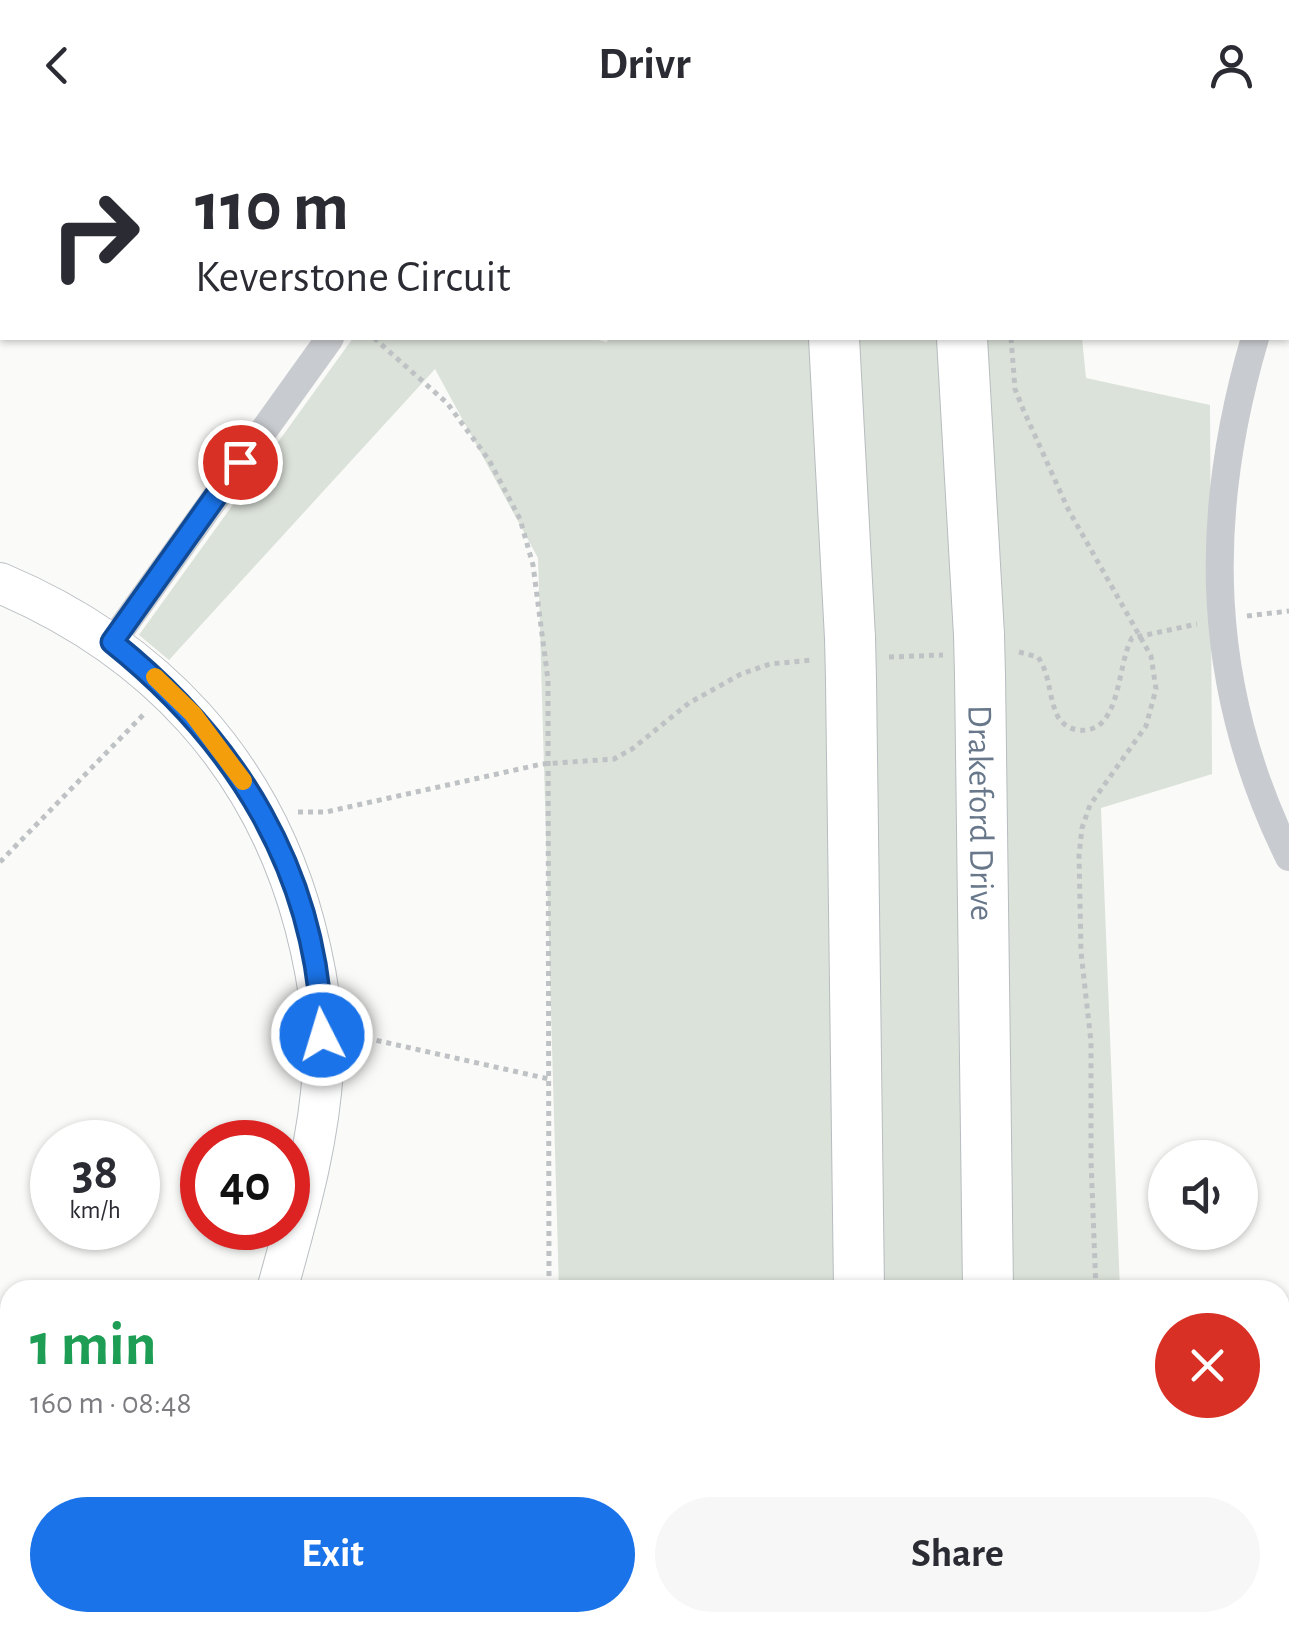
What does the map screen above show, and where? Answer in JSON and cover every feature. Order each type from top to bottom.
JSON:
[{"type":"highway","points":[[834,340],[850,659],[859,1280]]},
{"type":"highway","name":"Drakeford Drive","points":[[962,340],[980,655],[988,1280]]},
{"type":"street","points":[[112,642],[329,340]]},
{"type":"street","points":[[1254,340],[1226,466],[1221,508],[1220,620],[1246,751],[1272,824],[1289,858]]},
{"type":"street","points":[[0,583],[46,602],[112,642],[168,690],[227,756],[256,802],[293,882],[316,966],[323,1064],[311,1162],[280,1280]]},
{"type":"path","points":[[376,340],[447,403],[489,460],[520,519],[533,564],[548,680],[549,1280]]},
{"type":"path","points":[[1010,340],[1015,388],[1023,409],[1068,509],[1139,634],[1154,670],[1154,709],[1126,758],[1090,806],[1079,855],[1081,952],[1090,1042],[1096,1280]]},
{"type":"path","points":[[1139,634],[1289,611]]},
{"type":"path","points":[[0,862],[168,690]]},
{"type":"path","points":[[290,814],[326,812],[548,764]]},
{"type":"path","points":[[346,1034],[549,1079]]},
{"type":"shaded area","points":[[352,340],[1082,340],[1086,378],[1210,405],[1212,774],[1101,808],[1120,1280],[559,1280],[538,558],[435,369],[169,660],[139,635]]},
{"type":"slow traffic","points":[[155,677],[193,714],[243,781]]},
{"type":"route","points":[[240,462],[112,642],[193,714],[227,756],[256,802],[293,882],[316,966],[322,1035]]}]
